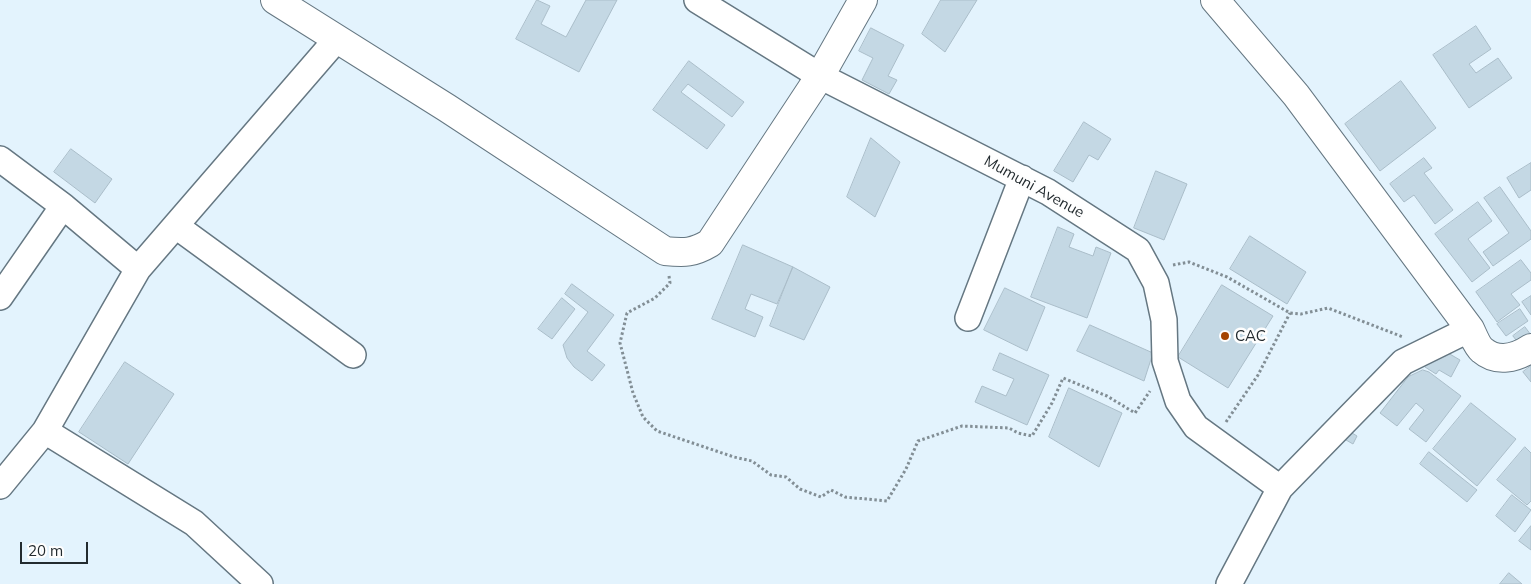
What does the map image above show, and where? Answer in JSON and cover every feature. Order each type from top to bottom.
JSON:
[{"type":"street","points":[[275,0],[336,40],[448,108],[665,250],[685,253],[698,250],[710,243],[820,76],[863,0]]},
{"type":"street","name":"Mumuni Avenue","points":[[697,0],[820,76],[1048,192],[1138,250],[1156,283],[1164,320],[1165,361],[1178,401],[1196,427],[1280,488]]},
{"type":"street","points":[[1215,0],[1296,95],[1470,329],[1481,350],[1497,358],[1519,356],[1531,348]]},
{"type":"street","points":[[0,486],[45,431],[138,269],[336,40]]},
{"type":"street","points":[[0,158],[63,206],[138,269]]},
{"type":"street","points":[[968,318],[1022,178]]},
{"type":"street","points":[[0,297],[63,206]]},
{"type":"street","points":[[176,226],[353,355]]},
{"type":"street","points":[[1229,584],[1280,488],[1403,362],[1470,329]]},
{"type":"street","points":[[45,431],[194,524],[260,584]]},
{"type":"path","points":[[665,250],[670,283],[655,298],[627,313],[620,343],[633,392],[643,417],[658,430],[734,457],[752,461],[771,475],[786,477],[800,489],[821,497],[831,490],[845,497],[887,500],[906,469],[918,441],[962,426],[1010,428],[1018,433],[1032,436],[1052,403],[1063,378],[1107,396],[1135,413],[1165,361]]},
{"type":"path","points":[[1151,274],[1164,268],[1189,262],[1227,277],[1290,313],[1302,314],[1328,308],[1402,336],[1413,357]]},
{"type":"path","points":[[1214,440],[1258,375],[1290,313]]},
{"type":"building","points":[[537,0],[550,6],[541,24],[566,37],[586,0],[617,0],[579,72],[516,39]]},
{"type":"building","points":[[941,0],[977,0],[945,52],[922,34]]},
{"type":"building","points":[[1476,26],[1491,49],[1469,64],[1476,73],[1498,58],[1512,78],[1469,108],[1433,55]]},
{"type":"building","points":[[871,28],[904,45],[888,76],[897,80],[889,94],[862,80],[873,58],[859,51]]},
{"type":"building","points":[[689,61],[744,102],[732,117],[688,84],[681,92],[725,125],[707,149],[653,110]]},
{"type":"building","points":[[1401,81],[1436,128],[1380,171],[1345,124]]},
{"type":"building","points":[[1084,122],[1111,139],[1098,160],[1089,155],[1073,182],[1054,171]]},
{"type":"building","points":[[871,138],[900,162],[875,217],[847,197]]},
{"type":"building","points":[[71,149],[112,179],[95,203],[54,172]]},
{"type":"building","points":[[1424,158],[1432,168],[1424,173],[1453,210],[1435,224],[1414,195],[1404,202],[1390,184]]},
{"type":"building","points":[[1531,163],[1531,190],[1519,198],[1507,178]]},
{"type":"building","points":[[1156,171],[1187,184],[1164,240],[1134,228]]},
{"type":"building","points":[[1500,187],[1531,231],[1531,239],[1493,266],[1483,252],[1509,233],[1484,198]]},
{"type":"building","points":[[1478,202],[1492,221],[1468,239],[1490,268],[1472,282],[1435,234]]},
{"type":"building","points":[[1058,227],[1074,234],[1069,247],[1093,256],[1096,247],[1111,253],[1087,318],[1031,297]]},
{"type":"building","points":[[1250,236],[1306,272],[1287,304],[1230,269]]},
{"type":"building","points":[[743,245],[793,267],[777,304],[751,294],[745,309],[763,317],[755,337],[712,319]]},
{"type":"building","points":[[1521,260],[1531,273],[1531,280],[1511,294],[1520,305],[1497,322],[1476,292]]},
{"type":"building","points":[[793,267],[830,287],[804,340],[770,326]]},
{"type":"building","points":[[572,284],[614,315],[587,351],[605,365],[592,381],[574,367],[567,358],[563,345],[588,312],[565,294]]},
{"type":"building","name":"CAC","points":[[1222,285],[1273,316],[1228,388],[1178,357]]},
{"type":"building","points":[[1005,288],[1045,307],[1027,351],[984,330]]},
{"type":"building","points":[[1531,296],[1531,315],[1522,302]]},
{"type":"building","points":[[562,298],[575,309],[552,339],[538,329]]},
{"type":"building","points":[[1520,309],[1528,321],[1506,336],[1497,324]]},
{"type":"building","points":[[1090,325],[1153,353],[1144,381],[1077,351]]},
{"type":"building","points":[[1525,327],[1531,335],[1522,348],[1513,336]]},
{"type":"building","points":[[1435,349],[1446,356],[1448,353],[1460,360],[1451,377],[1439,370],[1436,374],[1425,367]]},
{"type":"building","points":[[1000,353],[1049,375],[1027,425],[975,402],[982,386],[1006,396],[1014,379],[993,370]]},
{"type":"building","points":[[125,362],[174,394],[128,464],[79,432]]},
{"type":"building","points":[[1531,366],[1531,382],[1523,372]]},
{"type":"building","points":[[1423,370],[1429,372],[1461,396],[1426,442],[1409,429],[1424,410],[1416,403],[1397,426],[1380,413],[1408,377]]},
{"type":"building","points":[[1069,388],[1122,413],[1099,467],[1049,437]]},
{"type":"building","points":[[1471,403],[1516,439],[1477,486],[1433,449]]},
{"type":"building","points":[[1344,428],[1357,436],[1353,444],[1339,436]]},
{"type":"building","points":[[1525,447],[1531,453],[1531,501],[1527,505],[1497,480]]},
{"type":"building","points":[[1429,452],[1477,490],[1467,502],[1420,464]]},
{"type":"building","points":[[1512,495],[1531,510],[1515,532],[1496,516]]},
{"type":"building","points":[[1531,526],[1531,550],[1519,541]]},
{"type":"building","points":[[1509,573],[1522,584],[1500,584]]},
{"type":"place","name":"CAC","points":[[1225,336]]}]
